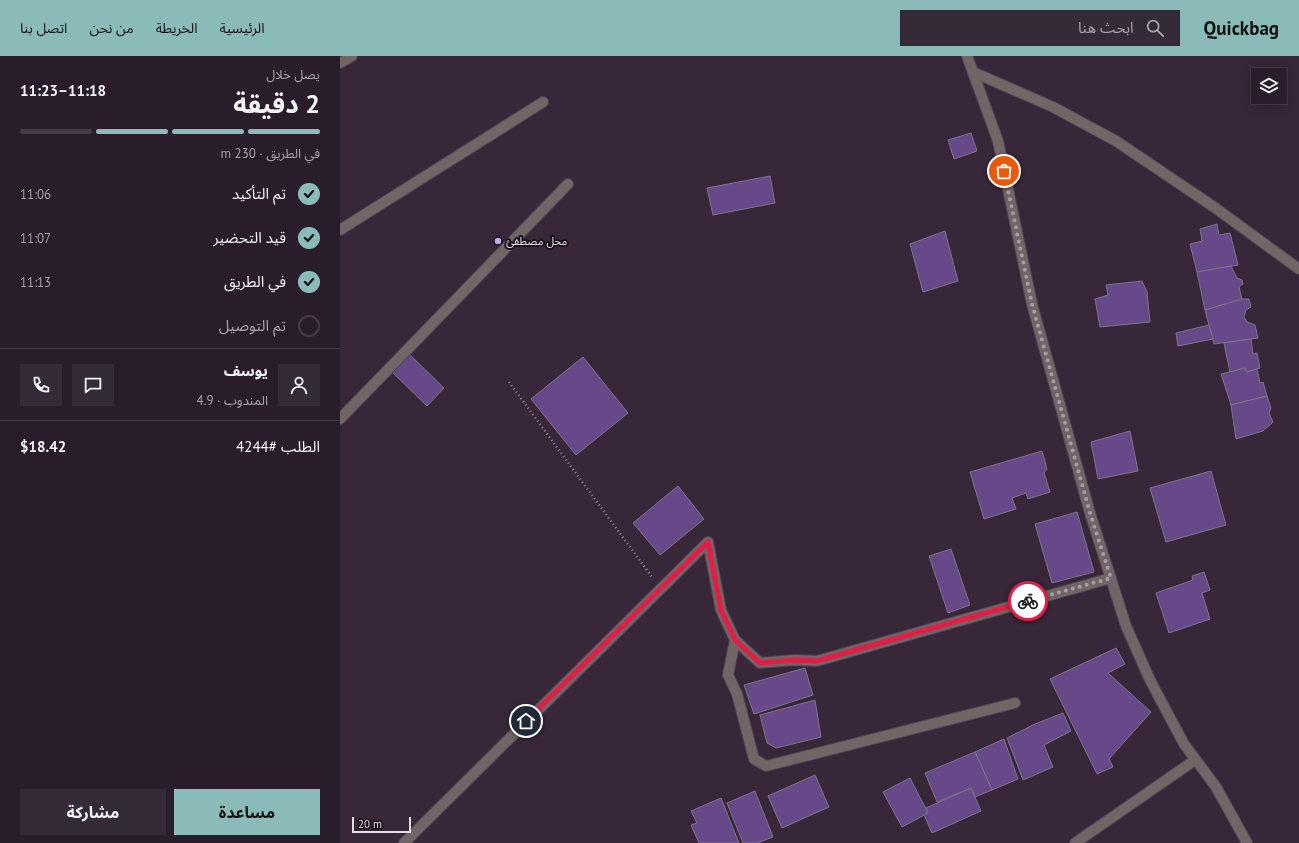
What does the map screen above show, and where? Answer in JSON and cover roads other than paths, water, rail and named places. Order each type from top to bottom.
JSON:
[{"type":"street","points":[[340,63],[352,56]]},
{"type":"street","points":[[967,56],[998,141],[1032,304],[1090,513],[1126,626],[1150,680],[1184,744],[1216,787],[1247,843]]},
{"type":"street","points":[[973,72],[1053,108],[1116,141],[1214,207],[1299,269]]},
{"type":"street","points":[[340,230],[543,102]]},
{"type":"street","points":[[340,419],[568,184]]},
{"type":"street","points":[[404,843],[708,542],[721,610],[735,640],[760,663],[795,660],[817,661],[1111,578]]},
{"type":"street","points":[[735,640],[728,675],[737,694],[754,759],[766,766],[1015,703]]},
{"type":"street","points":[[1075,843],[1195,760]]},
{"type":"place","name":"محل مصطفئ","points":[[498,241]]}]
